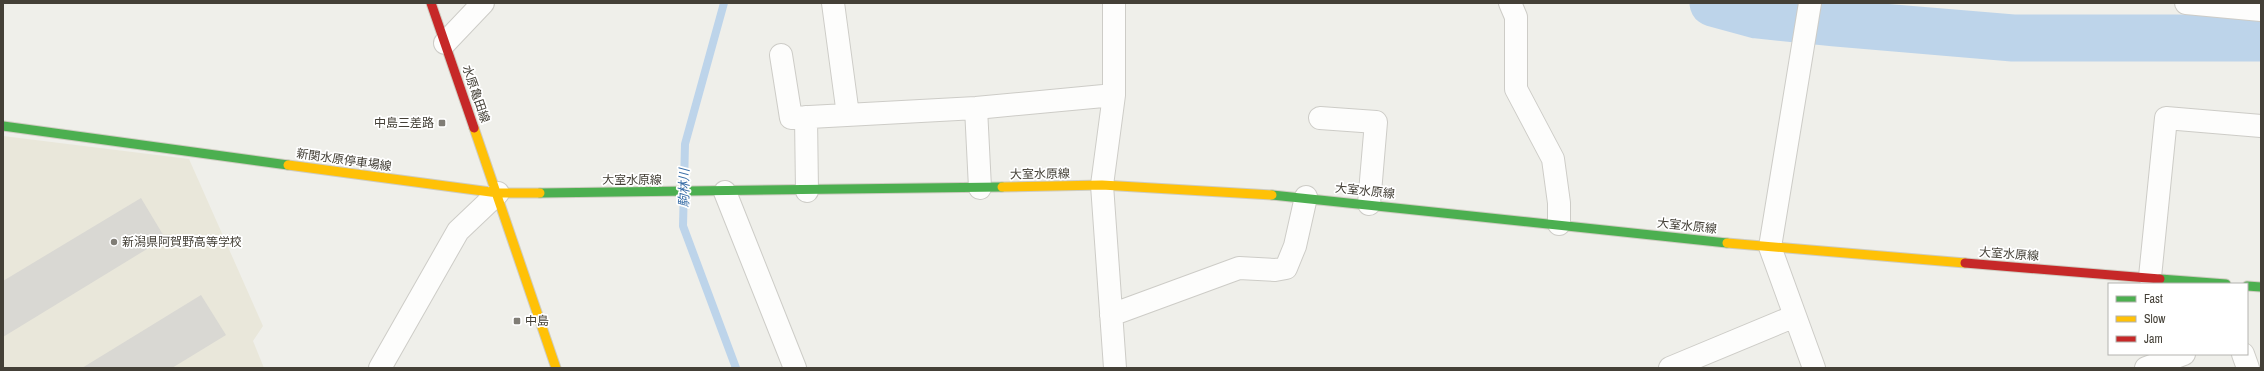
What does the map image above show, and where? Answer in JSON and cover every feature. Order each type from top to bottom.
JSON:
[{"type":"main road","name":"水原亀田線","points":[[431,3],[498,192]]},
{"type":"main road","name":"新関水原停車場線","points":[[3,126],[498,192]]},
{"type":"main road","name":"大室水原線","points":[[498,192],[724,192],[1102,185],[1256,192],[1770,247],[2209,283]]},
{"type":"main road","points":[[498,192],[556,368]]},
{"type":"main road","points":[[2248,286],[2261,287]]},
{"type":"street","points":[[445,43],[483,3]]},
{"type":"street","points":[[833,3],[848,115]]},
{"type":"street","points":[[1114,3],[1114,95],[1102,185],[1115,368]]},
{"type":"street","points":[[1510,3],[1516,17],[1516,89],[1553,159],[1559,203],[1559,224]]},
{"type":"street","points":[[1810,3],[1770,247],[1814,368]]},
{"type":"street","points":[[2186,3],[2261,10]]},
{"type":"street","points":[[781,55],[791,118],[976,108],[1114,95]]},
{"type":"street","points":[[976,108],[980,188]]},
{"type":"street","points":[[806,117],[807,191]]},
{"type":"street","points":[[1320,118],[1376,122],[1369,204]]},
{"type":"street","points":[[2150,277],[2166,118],[2261,126]]},
{"type":"street","points":[[380,368],[458,231],[498,192]]},
{"type":"street","points":[[724,192],[795,368]]},
{"type":"street","points":[[1111,315],[1239,268],[1274,270],[1286,268],[1295,246],[1306,197]]},
{"type":"street","points":[[1670,368],[1795,316]]},
{"type":"street","points":[[2146,368],[2181,355]]},
{"type":"street","points":[[2243,355],[2248,368]]},
{"type":"shaded area","name":"新潟県阿賀野高等学校","points":[[3,136],[189,159],[263,326],[253,341],[264,368],[3,368]]},
{"type":"building","points":[[141,198],[165,238],[3,337],[3,281]]},
{"type":"building","points":[[201,295],[226,335],[172,368],[82,368]]},
{"type":"waterway","name":"駒林川","points":[[724,3],[685,144],[683,226],[736,368]]},
{"type":"waterway","points":[[1713,3],[1757,15],[2013,38],[2261,38]]},
{"type":"traffic: fast","points":[[3,126],[288,165]]},
{"type":"traffic: fast","points":[[540,193],[1002,187]]},
{"type":"traffic: fast","points":[[1272,195],[1727,243]]},
{"type":"traffic: fast","points":[[2160,279],[2213,283]]},
{"type":"traffic: fast","points":[[2248,286],[2261,287]]},
{"type":"traffic: slow","points":[[474,128],[556,368]]},
{"type":"traffic: slow","points":[[288,165],[498,193],[540,193]]},
{"type":"traffic: slow","points":[[1002,187],[1102,185],[1272,195]]},
{"type":"traffic: slow","points":[[1727,243],[1965,263]]},
{"type":"traffic: jam","points":[[431,3],[474,128]]},
{"type":"traffic: jam","points":[[1965,263],[2160,279]]},
{"type":"place","name":"中島三差路","points":[[442,123]]},
{"type":"place","name":"新潟県阿賀野高等学校","points":[[114,242]]},
{"type":"place","name":"中島","points":[[517,321]]}]
